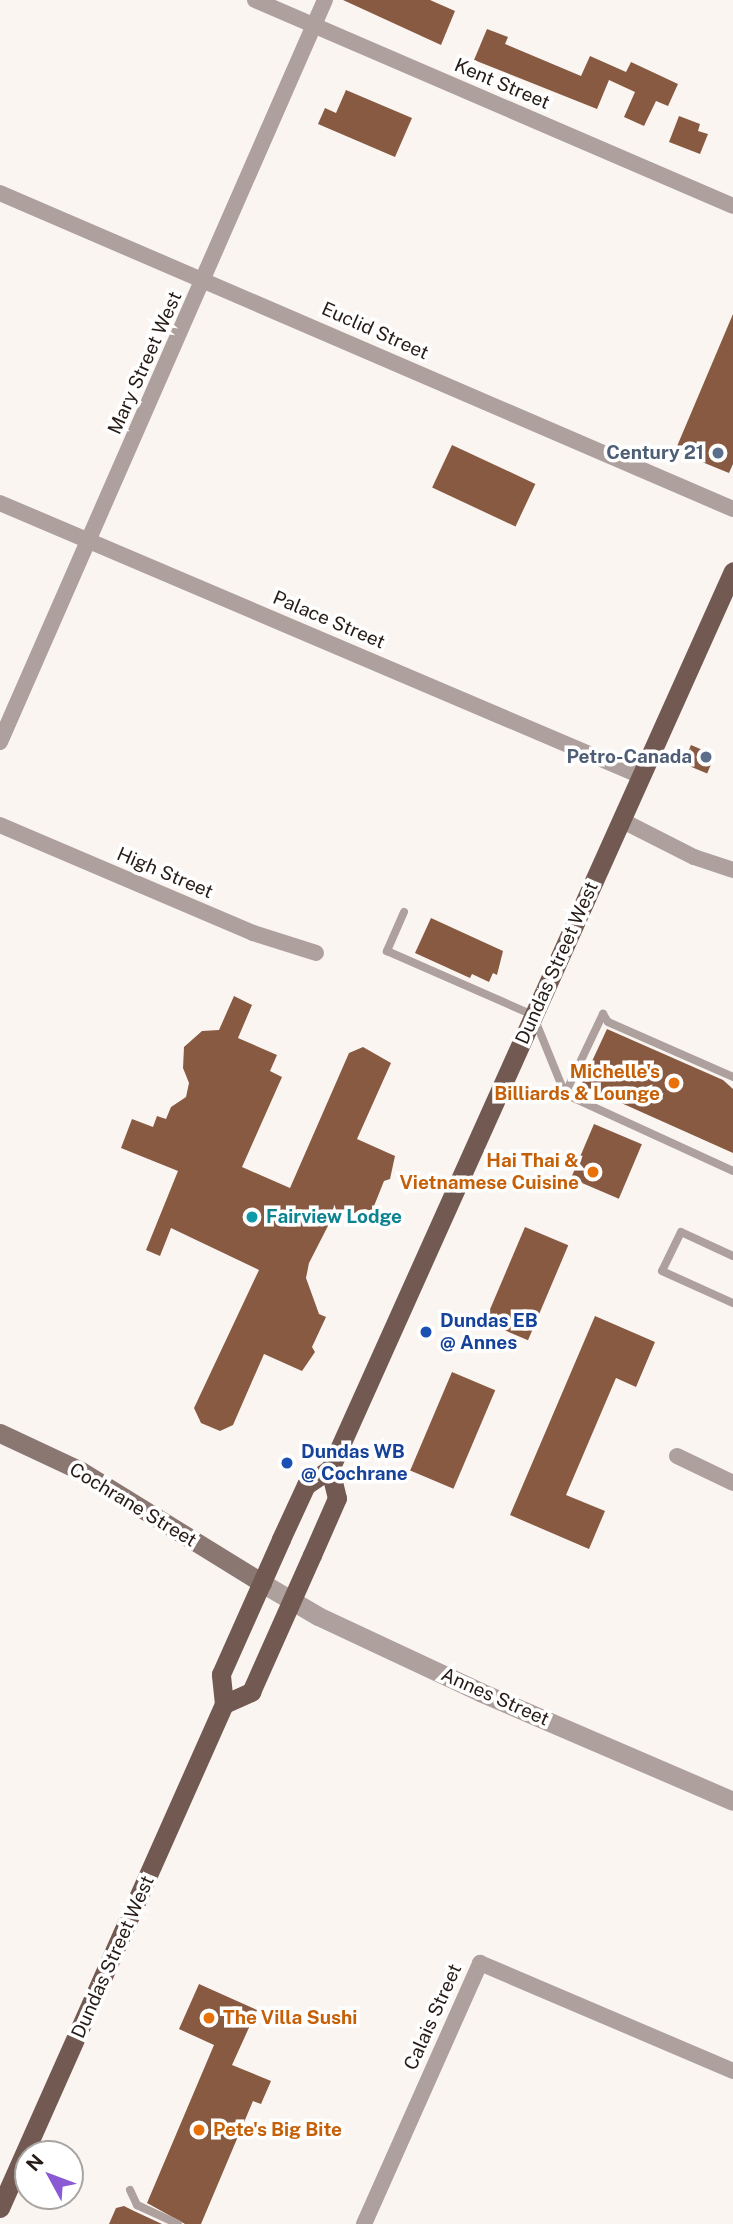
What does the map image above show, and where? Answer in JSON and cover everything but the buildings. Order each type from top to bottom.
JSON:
[{"type":"main road","name":"Dundas Street West","points":[[0,2208],[224,1704],[221,1674],[306,1485],[330,1469],[733,571]]},
{"type":"main road","name":"Cochrane Street","points":[[0,1433],[81,1471],[262,1583]]},
{"type":"main road","points":[[224,1704],[251,1692],[337,1497],[330,1469]]},
{"type":"street","name":"Kent Street","points":[[255,0],[733,206]]},
{"type":"street","name":"Mary Street West","points":[[0,742],[205,280],[325,0]]},
{"type":"street","name":"Euclid Street","points":[[0,193],[733,509]]},
{"type":"street","name":"Palace Street","points":[[0,503],[641,776]]},
{"type":"street","points":[[621,820],[694,857],[733,870]]},
{"type":"street","name":"High Street","points":[[0,825],[253,933],[316,953]]},
{"type":"street","points":[[677,1456],[733,1483]]},
{"type":"street","name":"Annes Street","points":[[262,1583],[291,1601],[480,1692],[733,1801]]},
{"type":"street","name":"Calais Street","points":[[364,2224],[480,1963],[733,2071]]},
{"type":"lane","points":[[404,912],[387,951],[533,1015],[565,1094],[733,1171]]},
{"type":"lane","points":[[565,1094],[603,1014],[608,1022],[733,1077]]},
{"type":"lane","points":[[733,1256],[681,1232],[662,1271],[733,1303]]},
{"type":"lane","points":[[130,2190],[137,2205],[178,2224]]},
{"type":"place","name":"Century 21","points":[[718,453]]},
{"type":"place","name":"Petro-Canada","points":[[706,757]]},
{"type":"place","name":"Michelle's Billiards & Lounge","points":[[674,1083]]},
{"type":"place","name":"Hai Thai & Vietnamese Cuisine","points":[[593,1172]]},
{"type":"place","name":"Fairview Lodge","points":[[252,1217]]},
{"type":"place","name":"Dundas EB @ Annes","points":[[426,1332]]},
{"type":"place","name":"Dundas WB @ Cochrane","points":[[287,1463]]},
{"type":"place","name":"The Villa Sushi","points":[[209,2018]]},
{"type":"place","name":"Pete's Big Bite","points":[[199,2130]]}]
